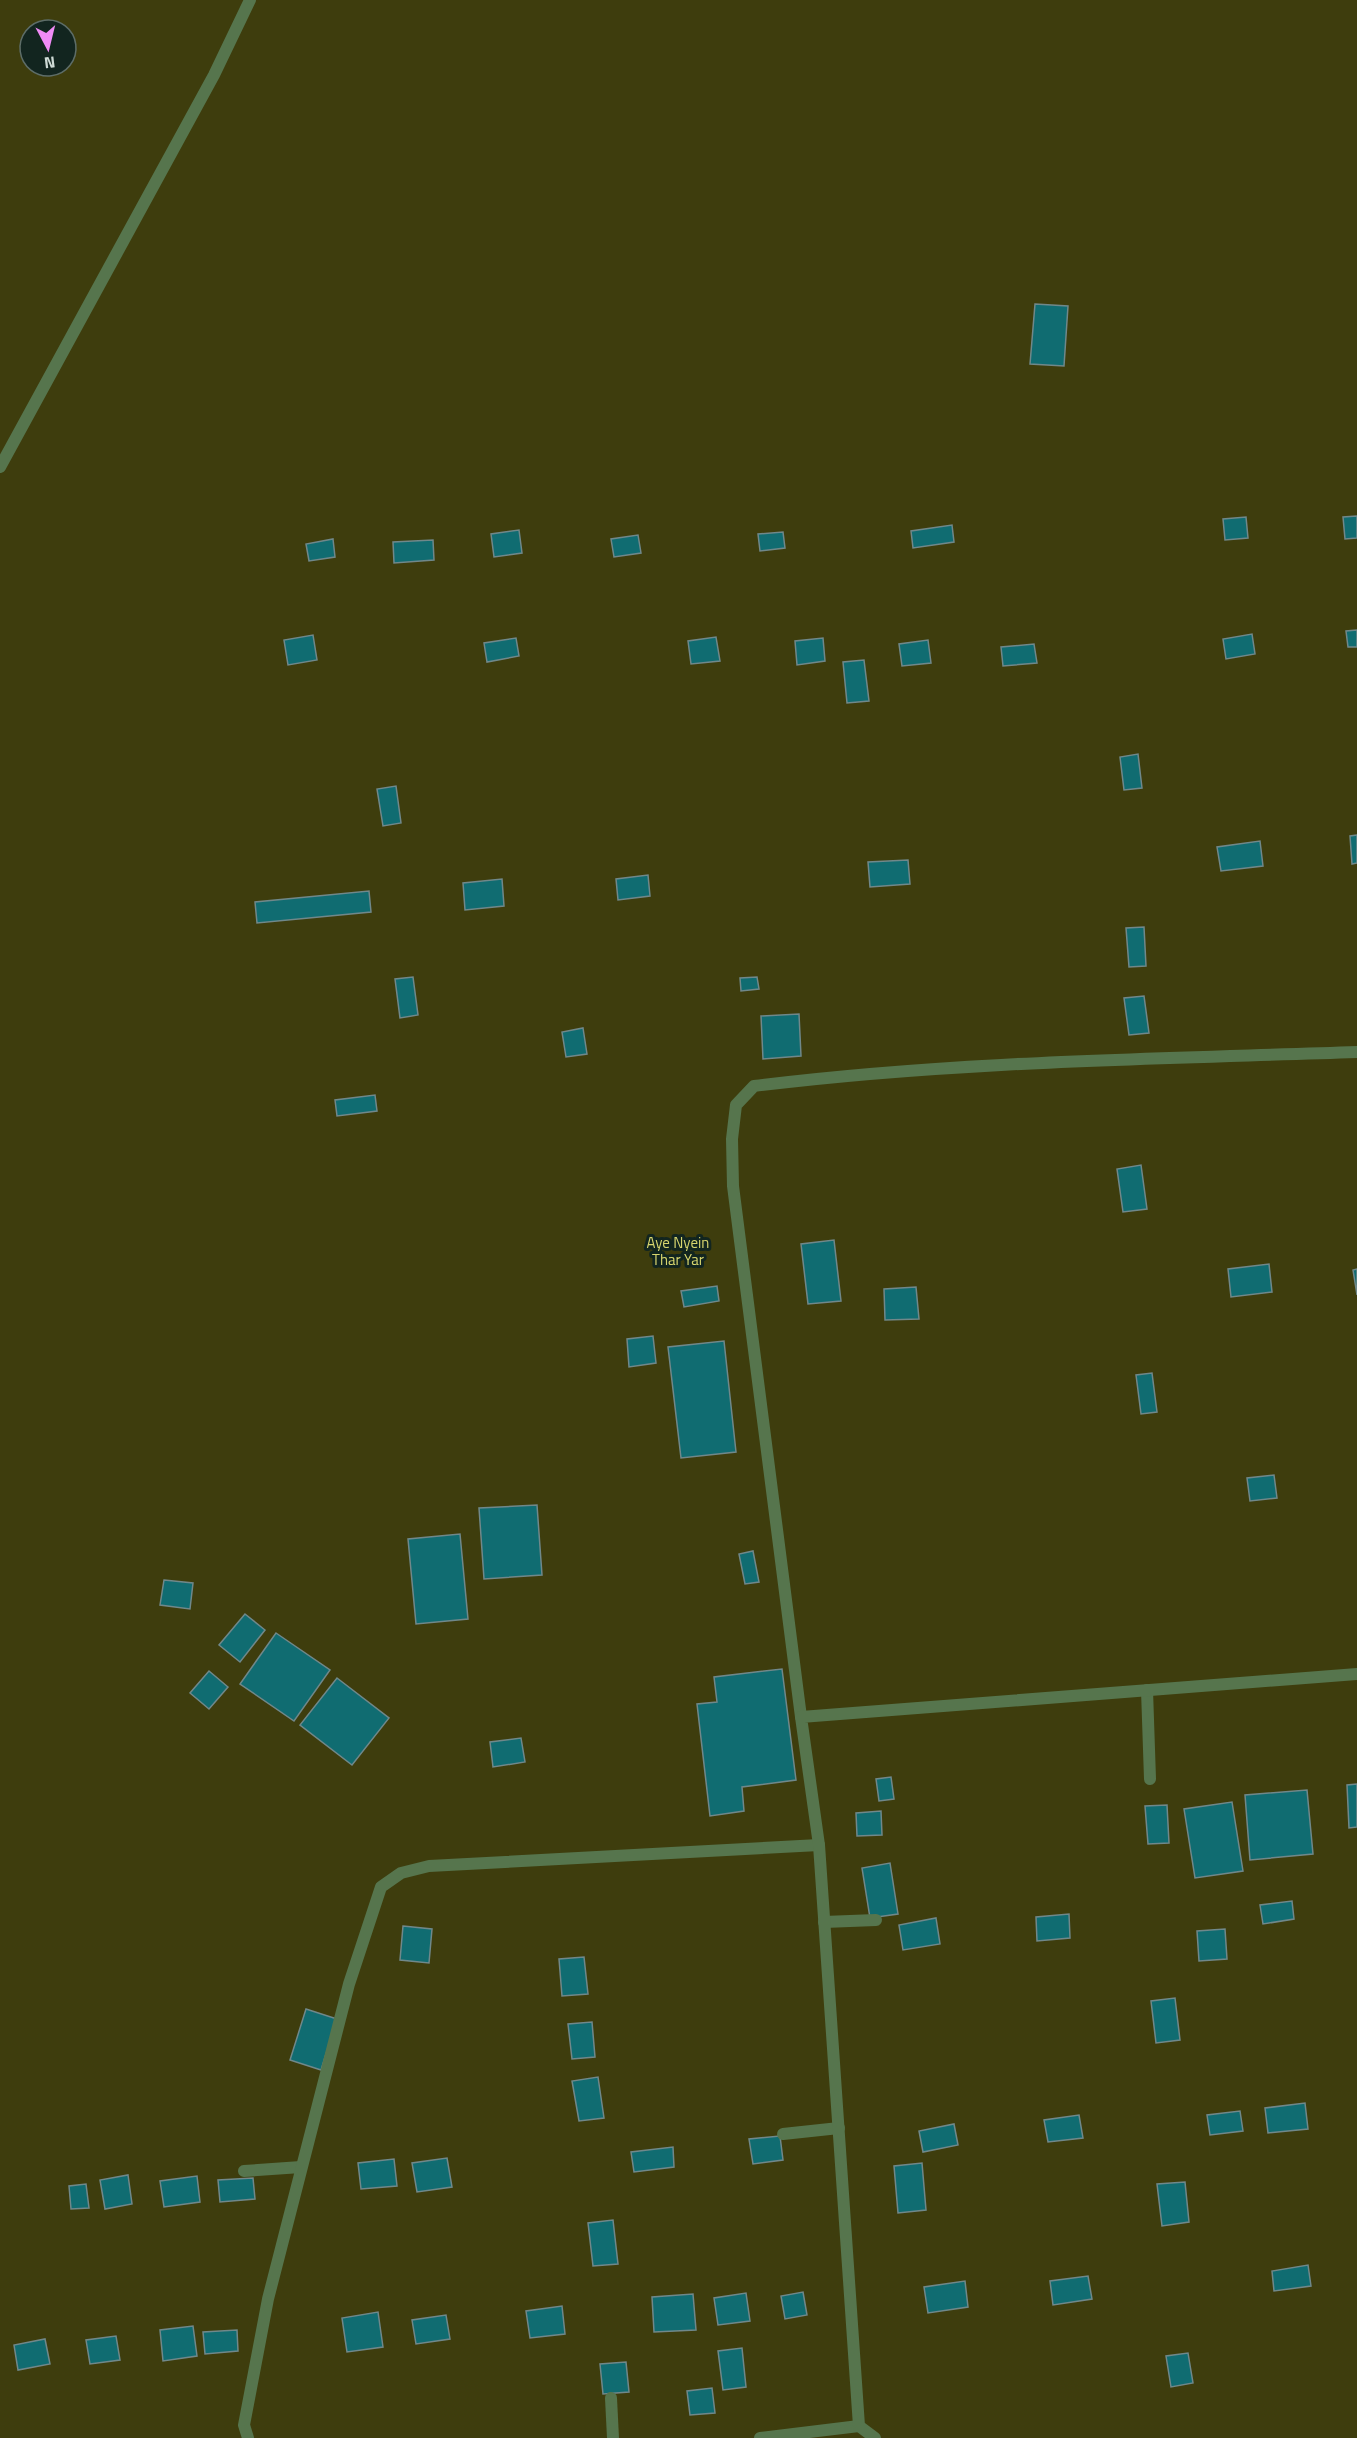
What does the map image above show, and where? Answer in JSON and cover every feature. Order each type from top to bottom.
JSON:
[{"type":"street","points":[[0,467],[214,75],[250,0]]},
{"type":"street","points":[[859,2426],[819,1845],[733,1186],[732,1140],[735,1105],[754,1086],[894,1071],[1111,1060],[1357,1052]]},
{"type":"street","points":[[801,1716],[1357,1674]]},
{"type":"street","points":[[1147,1690],[1150,1779]]},
{"type":"street","points":[[248,2438],[244,2425],[268,2299],[349,1984],[381,1887],[401,1873],[429,1866],[819,1845]]},
{"type":"street","points":[[824,1922],[876,1920]]},
{"type":"street","points":[[783,2134],[839,2128]]},
{"type":"street","points":[[244,2171],[301,2167]]},
{"type":"street","points":[[611,2398],[613,2438]]},
{"type":"street","points":[[760,2438],[859,2426],[875,2438]]},
{"type":"green space","name":"Aye Nyein Thar Yar","points":[[0,0],[1357,0],[1357,2438],[0,2438]]},
{"type":"building","points":[[1035,304],[1068,306],[1064,366],[1030,364]]},
{"type":"building","points":[[1357,516],[1357,538],[1345,539],[1343,517]]},
{"type":"building","points":[[1246,517],[1248,538],[1225,540],[1223,519]]},
{"type":"building","points":[[952,525],[954,542],[913,548],[911,531]]},
{"type":"building","points":[[519,530],[522,553],[494,557],[491,534]]},
{"type":"building","points":[[783,532],[785,548],[760,551],[758,534]]},
{"type":"building","points":[[638,535],[641,553],[614,557],[611,539]]},
{"type":"building","points":[[333,539],[335,557],[309,561],[306,544]]},
{"type":"building","points":[[433,540],[434,560],[394,563],[393,542]]},
{"type":"building","points":[[1357,630],[1357,647],[1348,647],[1346,631]]},
{"type":"building","points":[[1252,634],[1255,654],[1226,659],[1223,639]]},
{"type":"building","points":[[313,635],[317,660],[288,665],[284,640]]},
{"type":"building","points":[[716,637],[720,661],[691,664],[688,641]]},
{"type":"building","points":[[516,638],[519,656],[487,662],[484,643]]},
{"type":"building","points":[[823,638],[825,661],[797,665],[795,641]]},
{"type":"building","points":[[928,640],[931,663],[902,666],[899,644]]},
{"type":"building","points":[[1034,644],[1037,663],[1003,666],[1001,647]]},
{"type":"building","points":[[864,660],[869,701],[847,703],[843,662]]},
{"type":"building","points":[[1138,754],[1142,788],[1124,790],[1120,757]]},
{"type":"building","points":[[396,786],[401,823],[383,826],[377,789]]},
{"type":"building","points":[[1357,835],[1357,863],[1352,864],[1350,836]]},
{"type":"building","points":[[1260,841],[1263,866],[1221,871],[1217,847]]},
{"type":"building","points":[[908,860],[910,884],[870,887],[868,862]]},
{"type":"building","points":[[648,875],[650,896],[618,900],[616,879]]},
{"type":"building","points":[[502,879],[504,906],[465,910],[463,883]]},
{"type":"building","points":[[369,891],[371,912],[257,923],[255,902]]},
{"type":"building","points":[[1144,927],[1146,966],[1129,967],[1126,928]]},
{"type":"building","points":[[413,977],[418,1015],[400,1018],[395,979]]},
{"type":"building","points":[[757,977],[759,989],[741,991],[740,978]]},
{"type":"building","points":[[1144,996],[1149,1033],[1129,1035],[1124,998]]},
{"type":"building","points":[[799,1014],[801,1056],[763,1059],[761,1016]]},
{"type":"building","points":[[583,1028],[587,1054],[566,1057],[562,1032]]},
{"type":"building","points":[[375,1095],[377,1111],[337,1116],[335,1100]]},
{"type":"building","points":[[1141,1165],[1147,1209],[1123,1212],[1117,1169]]},
{"type":"building","points":[[834,1240],[841,1301],[808,1304],[801,1244]]},
{"type":"building","points":[[1269,1264],[1272,1292],[1231,1297],[1228,1269]]},
{"type":"building","points":[[1357,1269],[1357,1295],[1353,1270]]},
{"type":"building","points":[[717,1286],[719,1301],[684,1307],[681,1291]]},
{"type":"building","points":[[916,1287],[919,1319],[885,1320],[884,1289]]},
{"type":"building","points":[[653,1336],[656,1363],[629,1367],[627,1339]]},
{"type":"building","points":[[724,1341],[736,1452],[681,1458],[668,1347]]},
{"type":"building","points":[[1152,1373],[1157,1412],[1141,1414],[1136,1375]]},
{"type":"building","points":[[1274,1475],[1277,1498],[1250,1501],[1247,1478]]},
{"type":"building","points":[[537,1505],[542,1575],[484,1579],[479,1508]]},
{"type":"building","points":[[460,1534],[468,1619],[416,1624],[408,1539]]},
{"type":"building","points":[[753,1551],[759,1582],[745,1584],[739,1554]]},
{"type":"building","points":[[164,1580],[193,1583],[190,1609],[160,1605]]},
{"type":"building","points":[[245,1614],[265,1630],[240,1662],[219,1645]]},
{"type":"building","points":[[276,1633],[330,1670],[294,1721],[240,1684]]},
{"type":"building","points":[[782,1669],[796,1780],[742,1787],[744,1811],[710,1816],[697,1704],[717,1702],[714,1677]]},
{"type":"building","points":[[209,1671],[228,1687],[209,1709],[190,1693]]},
{"type":"building","points":[[337,1678],[389,1718],[352,1765],[300,1725]]},
{"type":"building","points":[[521,1738],[525,1762],[493,1767],[490,1742]]},
{"type":"building","points":[[891,1777],[894,1799],[879,1801],[876,1779]]},
{"type":"building","points":[[1357,1784],[1357,1827],[1349,1828],[1347,1785]]},
{"type":"building","points":[[1307,1790],[1313,1854],[1250,1860],[1245,1795]]},
{"type":"building","points":[[1232,1802],[1243,1871],[1195,1878],[1184,1809]]},
{"type":"building","points":[[1167,1805],[1169,1843],[1148,1844],[1145,1806]]},
{"type":"building","points":[[881,1811],[882,1835],[857,1836],[856,1813]]},
{"type":"building","points":[[890,1863],[898,1914],[870,1918],[862,1868]]},
{"type":"building","points":[[1292,1901],[1294,1919],[1263,1924],[1260,1905]]},
{"type":"building","points":[[1069,1914],[1070,1938],[1037,1941],[1036,1917]]},
{"type":"building","points":[[936,1918],[940,1944],[903,1950],[899,1925]]},
{"type":"building","points":[[403,1926],[432,1929],[429,1963],[400,1960]]},
{"type":"building","points":[[1225,1929],[1227,1959],[1199,1961],[1197,1931]]},
{"type":"building","points":[[584,1957],[588,1994],[562,1996],[559,1959]]},
{"type":"building","points":[[1175,1998],[1180,2040],[1156,2043],[1151,2001]]},
{"type":"building","points":[[306,2009],[337,2019],[321,2070],[290,2060]]},
{"type":"building","points":[[592,2022],[595,2057],[572,2059],[568,2024]]},
{"type":"building","points":[[598,2077],[604,2118],[579,2121],[572,2081]]},
{"type":"building","points":[[1305,2103],[1308,2129],[1268,2133],[1265,2108]]},
{"type":"building","points":[[1240,2111],[1243,2131],[1210,2135],[1207,2115]]},
{"type":"building","points":[[1079,2115],[1083,2138],[1048,2142],[1044,2120]]},
{"type":"building","points":[[954,2124],[958,2145],[923,2152],[919,2131]]},
{"type":"building","points":[[780,2136],[783,2160],[753,2164],[749,2139]]},
{"type":"building","points":[[673,2147],[674,2167],[634,2172],[631,2152]]},
{"type":"building","points":[[447,2158],[452,2187],[417,2192],[412,2163]]},
{"type":"building","points":[[394,2159],[397,2186],[361,2189],[358,2163]]},
{"type":"building","points":[[922,2163],[926,2210],[898,2213],[894,2166]]},
{"type":"building","points":[[128,2175],[132,2204],[105,2209],[100,2180]]},
{"type":"building","points":[[197,2176],[200,2202],[164,2207],[160,2181]]},
{"type":"building","points":[[253,2178],[255,2199],[220,2202],[218,2180]]},
{"type":"building","points":[[1185,2182],[1189,2222],[1162,2226],[1157,2184]]},
{"type":"building","points":[[86,2184],[89,2208],[71,2209],[69,2186]]},
{"type":"building","points":[[613,2220],[618,2264],[593,2266],[588,2223]]},
{"type":"building","points":[[1308,2265],[1311,2286],[1274,2291],[1272,2271]]},
{"type":"building","points":[[1088,2276],[1092,2299],[1053,2305],[1050,2281]]},
{"type":"building","points":[[965,2281],[968,2307],[928,2313],[924,2287]]},
{"type":"building","points":[[803,2292],[807,2315],[785,2319],[781,2296]]},
{"type":"building","points":[[746,2293],[750,2321],[718,2325],[714,2298]]},
{"type":"building","points":[[693,2294],[696,2330],[654,2332],[652,2297]]},
{"type":"building","points":[[562,2306],[565,2334],[530,2338],[526,2311]]},
{"type":"building","points":[[378,2312],[383,2347],[347,2352],[342,2318]]},
{"type":"building","points":[[446,2315],[450,2339],[416,2344],[412,2320]]},
{"type":"building","points":[[193,2326],[197,2356],[163,2361],[160,2330]]},
{"type":"building","points":[[237,2330],[238,2351],[205,2354],[203,2332]]},
{"type":"building","points":[[116,2336],[120,2360],[90,2364],[86,2340]]},
{"type":"building","points":[[45,2339],[50,2364],[18,2370],[14,2345]]},
{"type":"building","points":[[742,2348],[746,2387],[723,2390],[718,2351]]},
{"type":"building","points":[[1188,2353],[1193,2383],[1171,2387],[1166,2356]]},
{"type":"building","points":[[626,2362],[629,2392],[603,2394],[600,2364]]},
{"type":"building","points":[[712,2388],[715,2413],[690,2415],[687,2391]]}]
